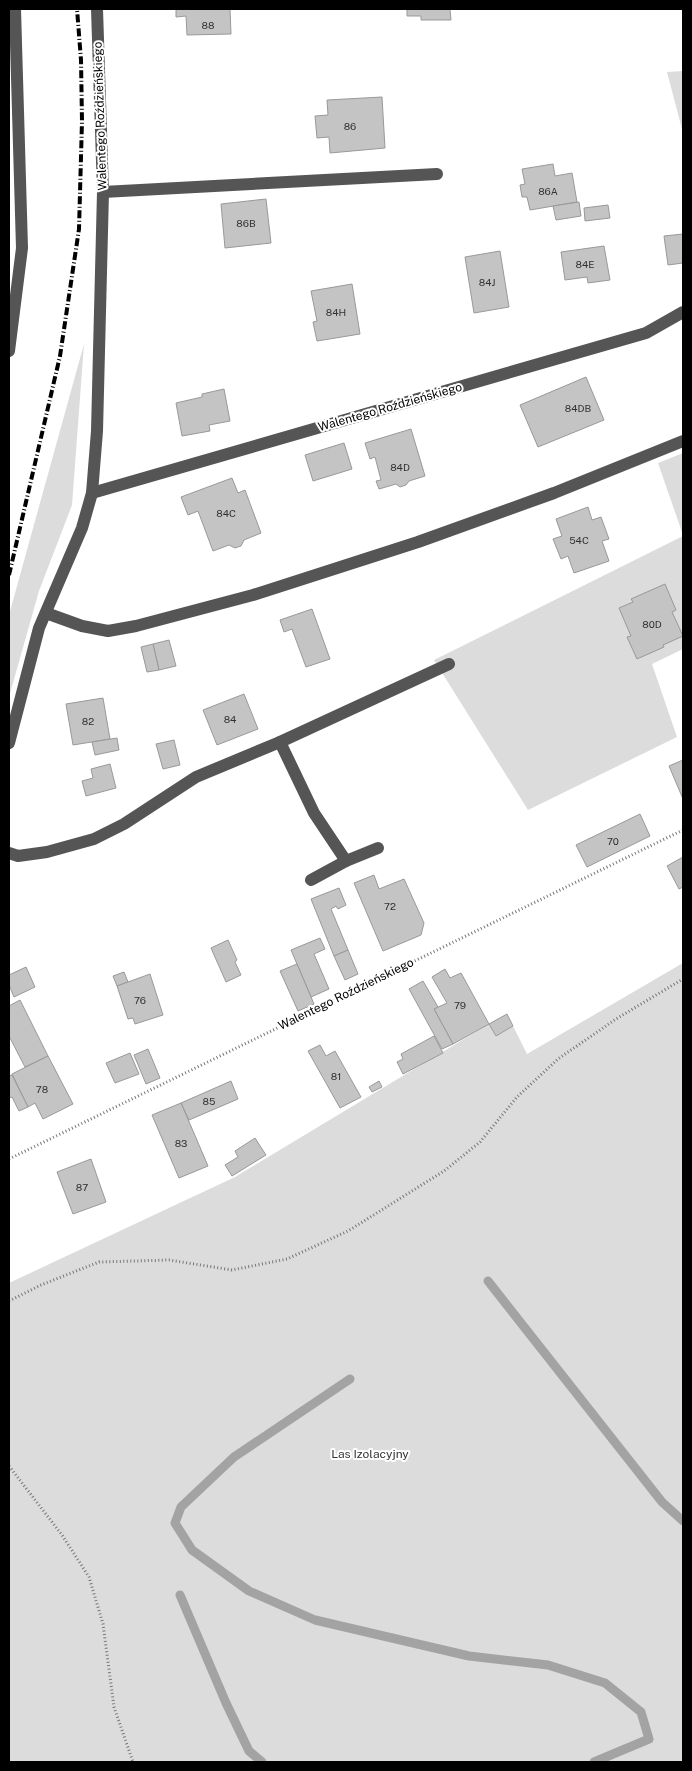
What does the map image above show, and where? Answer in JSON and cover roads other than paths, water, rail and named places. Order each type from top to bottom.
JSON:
[{"type":"street","points":[[9,352],[22,248],[15,9]]},
{"type":"street","name":"Walentego Roździeńskiego","points":[[9,743],[40,628],[82,528],[92,492],[97,431],[103,192],[97,9]]},
{"type":"street","points":[[103,192],[437,174]]},
{"type":"street","name":"Walentego Roździeńskiego","points":[[92,492],[646,333],[683,312]]},
{"type":"street","points":[[46,613],[82,626],[108,631],[136,626],[235,600],[418,542],[554,493],[683,441]]},
{"type":"street","points":[[9,853],[18,856],[47,852],[94,839],[124,824],[196,777],[280,742],[449,664]]},
{"type":"street","points":[[280,742],[314,813],[346,861]]},
{"type":"street","points":[[311,880],[346,861],[378,848]]},
{"type":"waterway","points":[[488,1281],[662,1502],[683,1521]]},
{"type":"waterway","points":[[350,1379],[234,1457],[181,1507],[175,1523],[192,1550],[249,1591],[315,1620],[469,1656],[548,1665],[605,1683],[641,1712],[649,1739],[594,1762]]},
{"type":"waterway","points":[[180,1595],[226,1703],[249,1751],[262,1762]]},
{"type":"railway","points":[[9,575],[60,356],[79,229],[82,121],[81,60],[77,9]]},
{"type":"park label","name":"Las Izolacyjny","points":[[370,1454]]}]
